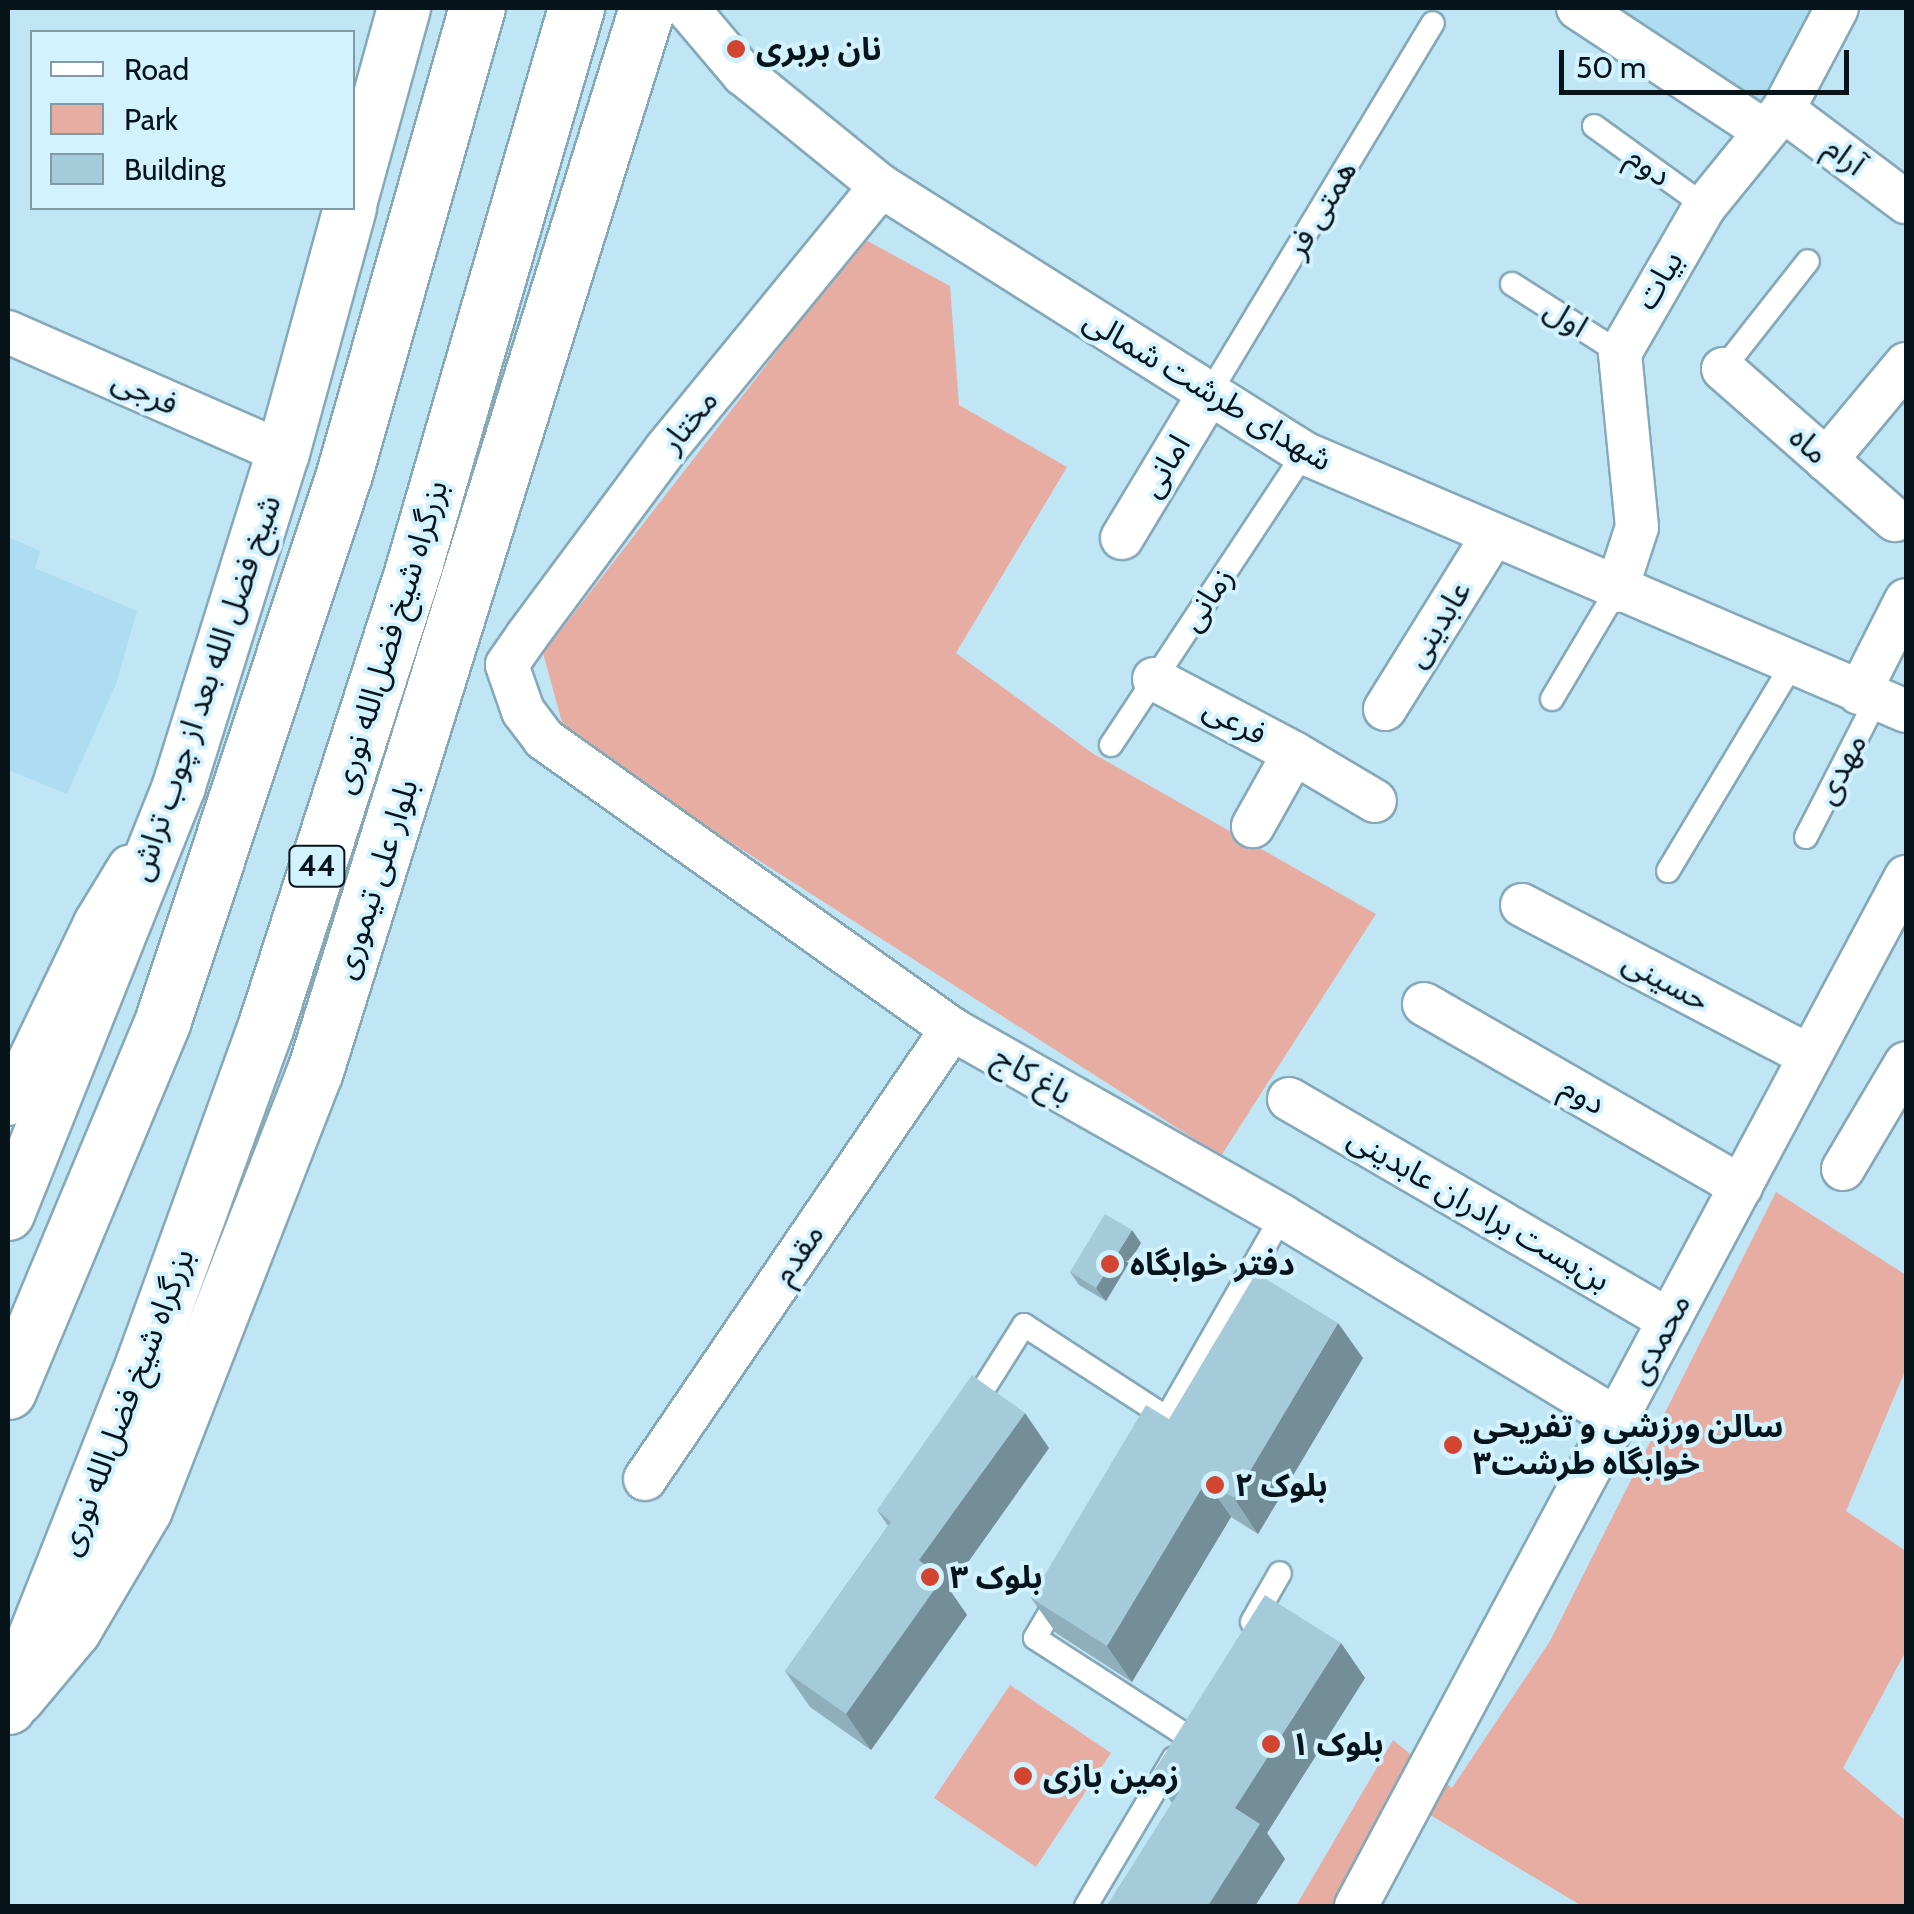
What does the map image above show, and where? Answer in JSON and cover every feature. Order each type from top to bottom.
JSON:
[{"type":"main road","points":[[8,1391],[163,1020],[344,474],[477,8]]},
{"type":"main road","name":"بزرگراه شیخ فضل‌الله نوری","points":[[8,1707],[144,1362],[266,1025],[414,566],[576,8]]},
{"type":"main road","name":"بلوار علی تیموری","points":[[8,1707],[73,1630],[144,1508],[308,1089],[647,8]]},
{"type":"street","points":[[355,186],[404,8]]},
{"type":"street","name":"شهدای طرشت شمالی","points":[[687,8],[742,74],[882,186],[1304,453],[1491,539],[1881,702]]},
{"type":"street","name":"آرام","points":[[1578,8],[1903,192]]},
{"type":"street","name":"بیات","points":[[1620,353],[1704,206],[1773,120],[1837,8]]},
{"type":"street","name":"مختار","points":[[507,665],[654,464],[882,186]]},
{"type":"street","name":"شیخ فضل الله بعد از چوب تراش","points":[[8,1214],[179,786],[283,453],[349,210]]},
{"type":"street","name":"فرجی","points":[[8,332],[283,453]]},
{"type":"street","points":[[1616,591],[1638,528],[1620,353]]},
{"type":"street","points":[[1826,460],[1906,364]]},
{"type":"street","name":"ماه","points":[[1723,370],[1895,520]]},
{"type":"street","name":"امانی","points":[[1122,538],[1209,394]]},
{"type":"street","name":"عابدینی","points":[[1385,710],[1491,539]]},
{"type":"street","points":[[1881,702],[1906,600]]},
{"type":"street","name":"باغ کاج","points":[[507,665],[523,711],[544,739],[952,1028],[1282,1216],[1617,1418]]},
{"type":"street","name":"فرعی","points":[[1154,678],[1294,752],[1252,826]]},
{"type":"street","points":[[1294,752],[1376,801]]},
{"type":"street","points":[[8,1104],[95,922],[179,786]]},
{"type":"street","name":"محمدی","points":[[1356,1906],[1906,876]]},
{"type":"street","name":"حسینی","points":[[1522,905],[1810,1056]]},
{"type":"street","name":"دوم","points":[[1424,1004],[1741,1186]]},
{"type":"street","name":"مقدم","points":[[645,1479],[952,1028]]},
{"type":"street","points":[[1843,1169],[1906,1063]]},
{"type":"street","name":"بن‌بست برادران عابدینی","points":[[1289,1099],[1669,1320]]},
{"type":"lane","name":"همتی فر","points":[[1209,394],[1433,23]]},
{"type":"lane","name":"دوم","points":[[1594,126],[1704,206]]},
{"type":"lane","points":[[1723,370],[1808,261]]},
{"type":"lane","name":"اول","points":[[1512,284],[1620,353]]},
{"type":"lane","name":"زمانی","points":[[1111,745],[1304,453]]},
{"type":"lane","points":[[1552,699],[1616,591]]},
{"type":"lane","points":[[1668,871],[1792,665]]},
{"type":"lane","name":"مهدی","points":[[1806,837],[1881,702]]},
{"type":"lane","points":[[1136,1469],[1282,1216]]},
{"type":"lane","points":[[952,1440],[1024,1326],[1167,1418]]},
{"type":"lane","points":[[1076,1570],[1035,1638],[1192,1728],[1086,1906]]},
{"type":"lane","points":[[1243,1638],[1280,1573]]},
{"type":"shaded area","points":[[1604,8],[1828,8],[1768,115]]},
{"type":"shaded area","points":[[8,537],[40,551],[35,568],[137,611],[116,684],[67,794],[8,770]]},
{"type":"green space","points":[[864,239],[950,286],[959,405],[1067,467],[956,653],[1092,753],[1376,914],[1221,1156],[566,737],[543,653]]},
{"type":"green space","points":[[1776,1192],[1906,1275],[1906,1369],[1846,1511],[1906,1551],[1906,1651],[1843,1768],[1906,1821],[1906,1906],[1582,1906],[1427,1813],[1359,1906],[1296,1906],[1393,1740],[1452,1788],[1550,1641]]},
{"type":"green space","name":"زمین بازی","points":[[1010,1685],[1111,1753],[1036,1867],[934,1798]]},
{"type":"building","points":[[1105,1214],[1132,1230],[1096,1288],[1070,1272]]},
{"type":"building","points":[[1256,1273],[1338,1323],[1234,1498],[1206,1481],[1107,1646],[1031,1598],[1146,1405],[1169,1419]]},
{"type":"building","points":[[972,1375],[1025,1413],[919,1560],[942,1579],[846,1714],[785,1671],[891,1522],[877,1510]]},
{"type":"building","points":[[1265,1595],[1341,1643],[1235,1808],[1260,1824],[1208,1906],[1107,1906],[1179,1792],[1152,1774]]},
{"type":"place","name":"نان بربری","points":[[736,49]]},
{"type":"place","name":"دفتر خوابگاه","points":[[1110,1264]]},
{"type":"place","name":"سالن ورزشی و تفریحی خوابگاه طرشت۳","points":[[1453,1445]]},
{"type":"place","name":"بلوک ۲","points":[[1215,1485]]},
{"type":"place","name":"بلوک ۳","points":[[930,1577]]},
{"type":"place","name":"بلوک ۱","points":[[1271,1744]]},
{"type":"place","name":"زمین بازی","points":[[1023,1776]]}]
